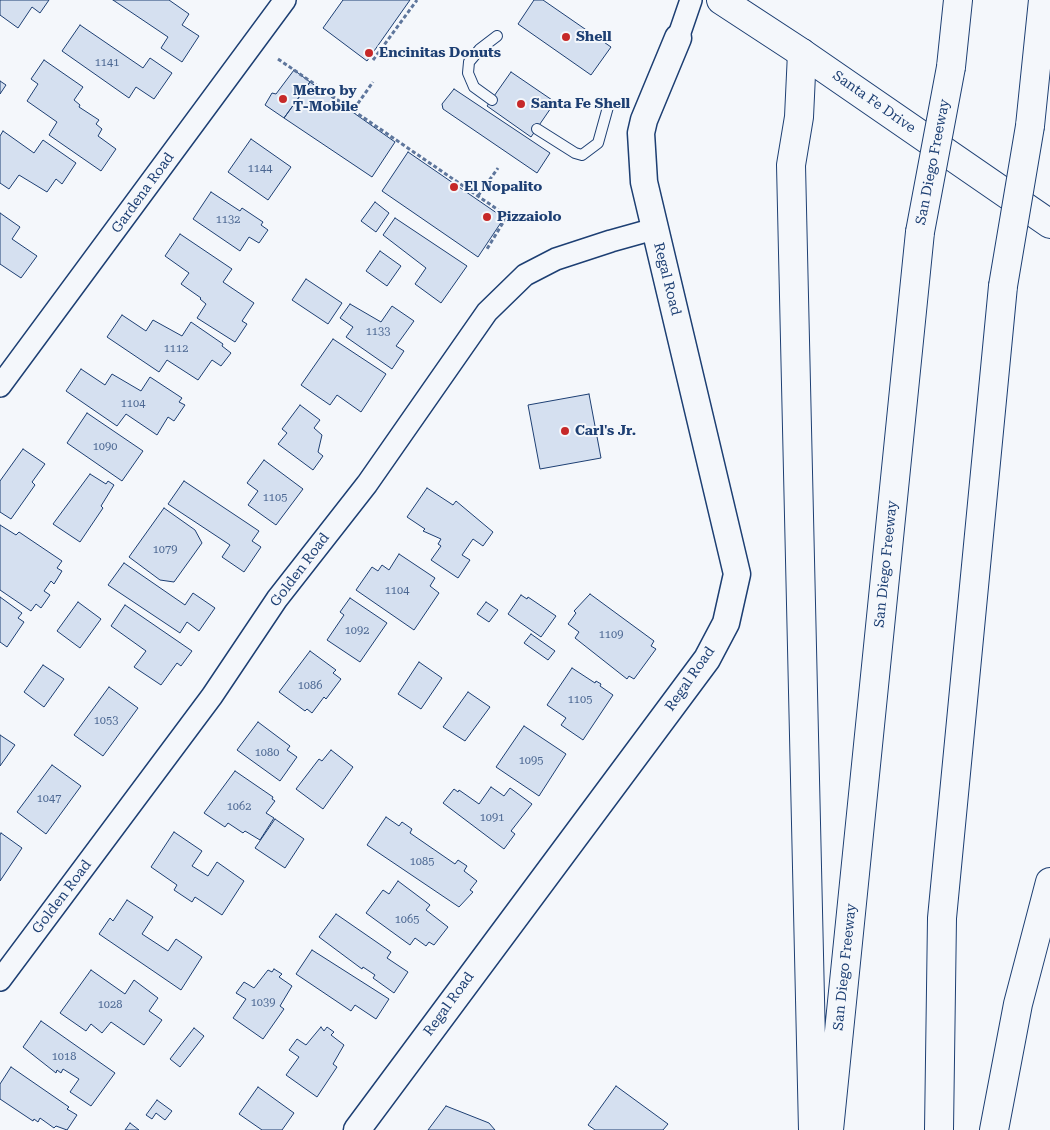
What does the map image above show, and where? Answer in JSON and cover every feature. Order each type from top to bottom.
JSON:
[{"type":"main road","name":"Santa Fe Drive","points":[[721,0],[802,53],[1050,224]]},
{"type":"main road","name":"San Diego Freeway","points":[[829,1130],[920,232],[951,67],[958,0]]},
{"type":"main road","points":[[939,1130],[942,918],[1003,286],[1030,126],[1043,0]]},
{"type":"main road","points":[[802,53],[799,118],[791,165],[813,1130]]},
{"type":"main road","points":[[994,1130],[1018,1004],[1050,882]]},
{"type":"street","name":"Gardena Road","points":[[0,386],[285,0]]},
{"type":"street","name":"Regal Road","points":[[357,1130],[707,659],[726,623],[737,574],[716,480],[654,229],[644,182],[641,133],[644,120],[678,38],[691,0]]},
{"type":"street","name":"Golden Road","points":[[0,980],[212,696],[277,599],[367,484],[487,312],[524,275],[556,259],[654,229]]},
{"type":"lane","points":[[492,100],[474,87],[468,74],[468,68],[469,62],[480,49],[497,36]]},
{"type":"lane","points":[[537,129],[575,153],[582,155],[598,143],[608,107]]},
{"type":"path","points":[[373,60],[417,0]]},
{"type":"path","points":[[278,59],[507,216],[487,249]]},
{"type":"path","points":[[354,110],[373,82]]},
{"type":"path","points":[[478,196],[498,168]]},
{"type":"building","points":[[0,0],[49,0],[40,13],[32,7],[18,28],[0,15]]},
{"type":"building","points":[[113,0],[169,0],[189,14],[182,25],[199,36],[182,62],[161,48],[168,37]]},
{"type":"building","points":[[343,0],[410,0],[367,61],[323,28]]},
{"type":"building","points":[[534,0],[543,0],[611,47],[591,75],[518,24]]},
{"type":"building","points":[[80,25],[143,68],[150,58],[172,73],[154,99],[136,87],[129,98],[62,51]]},
{"type":"building","points":[[44,60],[83,87],[74,100],[80,105],[79,107],[99,120],[96,124],[102,129],[98,136],[116,149],[101,171],[49,135],[57,122],[27,101],[38,84],[31,79]]},
{"type":"building","name":"Metro by T-Mobile","points":[[294,70],[310,82],[284,118],[265,105],[272,93],[276,94]]},
{"type":"building","name":"Santa Fe Shell","points":[[511,72],[555,102],[531,137],[487,106]]},
{"type":"building","points":[[0,81],[6,85],[0,94]]},
{"type":"building","points":[[310,82],[395,142],[372,177],[284,118]]},
{"type":"building","points":[[454,89],[550,153],[537,173],[443,109],[442,104]]},
{"type":"building","points":[[3,131],[34,153],[43,140],[76,163],[62,184],[56,179],[47,192],[19,175],[9,189],[0,183],[0,136]]},
{"type":"building","points":[[251,139],[291,167],[268,200],[228,172]]},
{"type":"building","points":[[408,152],[504,218],[478,257],[382,191]]},
{"type":"building","points":[[211,192],[240,211],[242,208],[263,222],[261,225],[268,230],[259,243],[249,237],[240,251],[193,219]]},
{"type":"building","points":[[375,202],[389,213],[376,232],[361,221]]},
{"type":"building","points":[[0,213],[20,227],[12,239],[37,256],[21,278],[0,264]]},
{"type":"building","points":[[395,218],[467,266],[441,303],[415,284],[426,268],[383,235]]},
{"type":"building","points":[[180,234],[232,269],[223,282],[254,303],[242,321],[247,324],[235,342],[197,318],[206,304],[201,298],[181,284],[189,273],[165,256]]},
{"type":"building","points":[[380,251],[401,266],[387,286],[366,271]]},
{"type":"building","points":[[306,279],[342,303],[328,324],[292,300]]},
{"type":"building","points":[[350,304],[381,322],[392,306],[414,321],[396,346],[404,351],[392,369],[346,337],[353,327],[340,318]]},
{"type":"building","points":[[122,315],[146,331],[153,320],[182,336],[191,322],[223,344],[222,346],[231,353],[221,366],[212,360],[198,380],[167,360],[159,372],[107,337]]},
{"type":"building","points":[[333,339],[386,374],[361,412],[337,395],[330,405],[301,385]]},
{"type":"building","points":[[81,369],[105,385],[112,374],[141,391],[150,377],[182,398],[179,402],[185,405],[174,421],[168,417],[157,435],[126,414],[117,426],[66,391]]},
{"type":"building","name":"Carl's Jr.","points":[[589,394],[601,458],[540,469],[528,405]]},
{"type":"building","points":[[300,405],[320,420],[314,428],[322,435],[318,452],[323,456],[313,470],[278,444],[287,433],[282,429]]},
{"type":"building","points":[[87,413],[143,451],[122,481],[67,443]]},
{"type":"building","points":[[23,449],[45,464],[32,482],[35,485],[11,519],[0,512],[0,481]]},
{"type":"building","points":[[264,460],[303,489],[276,525],[248,505],[258,491],[247,483]]},
{"type":"building","points":[[90,474],[106,484],[108,481],[114,485],[101,506],[103,508],[80,542],[53,524]]},
{"type":"building","points":[[184,481],[259,531],[252,541],[261,547],[244,572],[222,557],[230,545],[168,504]]},
{"type":"building","points":[[427,488],[453,505],[456,501],[493,532],[483,546],[473,539],[462,555],[470,560],[458,578],[431,560],[441,546],[438,544],[441,539],[423,531],[425,529],[407,517]]},
{"type":"building","points":[[164,508],[195,530],[202,543],[174,582],[160,580],[129,557]]},
{"type":"building","points":[[0,525],[16,535],[19,532],[62,561],[57,568],[62,571],[54,584],[51,581],[44,591],[50,595],[41,608],[36,604],[31,611],[0,590]]},
{"type":"building","points":[[399,554],[435,578],[430,586],[439,593],[414,630],[356,590],[372,567],[378,571],[382,565],[389,570]]},
{"type":"building","points":[[124,563],[185,605],[193,593],[215,608],[199,631],[187,622],[180,633],[108,585]]},
{"type":"building","points":[[590,594],[654,641],[651,646],[656,649],[634,679],[629,676],[627,679],[575,638],[579,632],[568,624],[576,613],[574,611]]},
{"type":"building","points":[[521,595],[527,599],[528,597],[556,616],[541,637],[508,614]]},
{"type":"building","points":[[0,597],[22,613],[18,618],[24,622],[7,647],[0,642]]},
{"type":"building","points":[[350,598],[387,623],[360,662],[327,640],[344,615],[340,612]]},
{"type":"building","points":[[78,602],[101,619],[80,648],[57,631]]},
{"type":"building","points":[[486,602],[498,610],[489,622],[477,614]]},
{"type":"building","points":[[125,605],[192,651],[181,666],[177,663],[161,685],[134,667],[146,651],[111,626]]},
{"type":"building","points":[[531,634],[555,651],[548,660],[524,643]]},
{"type":"building","points":[[310,651],[336,670],[333,673],[341,679],[326,699],[324,697],[312,713],[307,709],[305,711],[279,692]]},
{"type":"building","points":[[419,662],[442,678],[421,709],[398,694]]},
{"type":"building","points":[[43,665],[64,679],[44,707],[24,692]]},
{"type":"building","points":[[572,668],[595,683],[596,681],[601,684],[600,686],[613,695],[583,740],[561,725],[566,718],[547,705]]},
{"type":"building","points":[[109,687],[138,708],[103,756],[74,735]]},
{"type":"building","points":[[468,692],[490,707],[465,741],[443,727]]},
{"type":"building","points":[[258,722],[290,746],[287,750],[297,757],[280,781],[237,750]]},
{"type":"building","points":[[524,726],[566,754],[539,796],[496,767]]},
{"type":"building","points":[[0,735],[15,745],[0,766]]},
{"type":"building","points":[[331,750],[353,767],[323,809],[296,789],[319,759],[322,761]]},
{"type":"building","points":[[52,765],[81,786],[46,834],[17,812]]},
{"type":"building","points":[[235,771],[273,797],[272,799],[275,801],[266,813],[274,818],[260,840],[245,831],[243,833],[228,823],[225,827],[204,813]]},
{"type":"building","points":[[491,787],[504,796],[510,788],[532,804],[511,831],[515,834],[504,849],[443,803],[454,789],[458,792],[459,790],[479,804]]},
{"type":"building","points":[[386,817],[399,826],[402,822],[412,829],[410,833],[455,864],[458,860],[467,866],[464,871],[477,881],[470,890],[473,892],[459,907],[367,845]]},
{"type":"building","points":[[275,819],[304,839],[285,868],[255,848]]},
{"type":"building","points":[[174,832],[202,851],[192,866],[208,876],[217,862],[244,881],[222,915],[195,897],[192,902],[174,890],[177,885],[151,867]]},
{"type":"building","points":[[1,833],[22,848],[0,881],[0,835]]},
{"type":"building","points":[[398,881],[430,905],[426,910],[448,927],[434,945],[429,942],[426,946],[415,938],[410,945],[366,913],[383,890],[389,894]]},
{"type":"building","points":[[127,900],[153,917],[142,934],[168,951],[176,939],[202,957],[181,990],[99,934],[110,918],[113,921]]},
{"type":"building","points":[[336,914],[391,952],[387,958],[408,972],[394,993],[373,978],[375,975],[363,967],[362,969],[319,937]]},
{"type":"building","points":[[312,950],[389,999],[376,1019],[355,1005],[351,1011],[296,974]]},
{"type":"building","points":[[274,969],[282,974],[279,977],[292,986],[280,1006],[284,1009],[263,1039],[233,1018],[246,999],[236,993],[244,982],[254,988],[268,970],[272,972]]},
{"type":"building","points":[[91,970],[125,994],[134,980],[158,998],[149,1011],[162,1020],[144,1045],[111,1022],[102,1033],[91,1024],[86,1031],[60,1013]]},
{"type":"building","points":[[41,1021],[115,1073],[91,1106],[70,1092],[79,1079],[63,1069],[61,1073],[57,1070],[56,1073],[23,1047]]},
{"type":"building","points":[[321,1027],[324,1031],[327,1027],[334,1032],[331,1035],[344,1045],[333,1064],[337,1067],[317,1097],[286,1075],[299,1057],[289,1050],[297,1039],[306,1045]]},
{"type":"building","points":[[194,1028],[204,1036],[180,1067],[170,1059]]},
{"type":"building","points":[[11,1067],[69,1107],[67,1109],[77,1115],[67,1130],[56,1126],[54,1128],[40,1118],[38,1122],[34,1119],[33,1121],[0,1099],[0,1084]]},
{"type":"building","points":[[616,1086],[668,1124],[663,1130],[595,1130],[588,1125]]},
{"type":"building","points":[[258,1087],[294,1113],[282,1130],[262,1130],[239,1114]]},
{"type":"building","points":[[157,1100],[172,1111],[165,1120],[156,1113],[152,1119],[146,1115]]},
{"type":"building","points":[[446,1106],[489,1123],[495,1130],[428,1130]]},
{"type":"building","points":[[130,1123],[139,1130],[125,1130]]},
{"type":"place","name":"Shell","points":[[566,37]]},
{"type":"place","name":"Encinitas Donuts","points":[[369,53]]},
{"type":"place","name":"Metro by T-Mobile","points":[[283,99]]},
{"type":"place","name":"Santa Fe Shell","points":[[521,104]]},
{"type":"place","name":"El Nopalito","points":[[454,187]]},
{"type":"place","name":"Pizzaiolo","points":[[487,217]]},
{"type":"place","name":"Carl's Jr.","points":[[565,431]]}]
